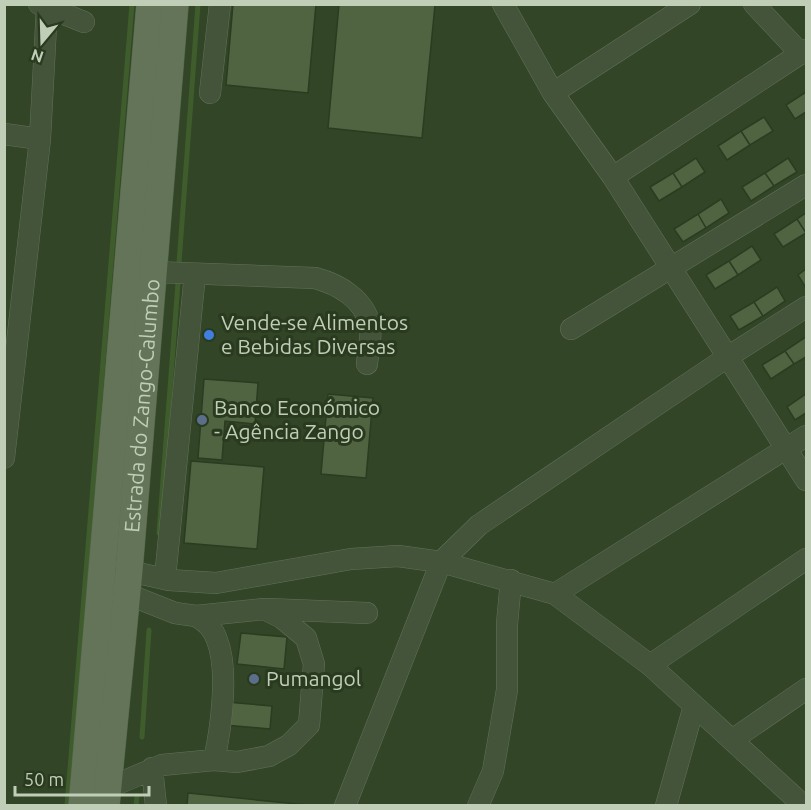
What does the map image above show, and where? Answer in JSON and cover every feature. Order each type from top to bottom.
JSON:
[{"type":"main road","name":"Estrada do Zango-Calumbo","points":[[82,806],[150,4]]},
{"type":"main road","name":"Estrada do Zango-Calumbo","points":[[107,797],[128,582],[175,4]]},
{"type":"street","points":[[210,93],[220,4]]},
{"type":"street","points":[[503,4],[553,93],[613,177],[807,480]]},
{"type":"street","points":[[553,93],[690,4]]},
{"type":"street","points":[[613,177],[804,52],[753,4]]},
{"type":"street","points":[[4,458],[40,140],[43,6],[84,22]]},
{"type":"street","points":[[4,134],[40,140]]},
{"type":"street","points":[[571,329],[807,185]]},
{"type":"street","points":[[154,272],[315,278],[334,283],[349,293],[362,308],[370,326],[367,364]]},
{"type":"street","points":[[165,578],[195,274]]},
{"type":"street","points":[[345,806],[441,562],[479,525],[729,356],[807,307]]},
{"type":"street","points":[[555,594],[807,436]]},
{"type":"street","points":[[128,582],[165,578],[191,583],[216,583],[351,559],[398,556],[441,562],[555,594],[650,666],[732,740],[794,802]]},
{"type":"street","points":[[650,666],[807,559]]},
{"type":"street","points":[[478,806],[493,771],[507,690],[507,624],[511,580]]},
{"type":"street","points":[[128,582],[149,605],[175,613],[196,616],[264,609],[367,613]]},
{"type":"street","points":[[107,797],[152,768],[162,765],[214,760],[237,762],[268,756],[290,746],[309,725],[314,664],[306,638],[282,618],[264,609]]},
{"type":"street","points":[[196,616],[209,625],[218,640],[222,662],[219,736],[214,760]]},
{"type":"street","points":[[732,740],[807,690]]},
{"type":"street","points":[[666,806],[694,706]]},
{"type":"street","points":[[152,768],[156,806]]},
{"type":"building","points":[[233,4],[316,4],[308,93],[226,85]]},
{"type":"building","points":[[339,4],[435,5],[422,138],[328,128]]},
{"type":"building","points":[[806,92],[806,112],[795,119],[786,105]]},
{"type":"building","points":[[764,117],[773,131],[750,145],[741,131]]},
{"type":"building","points":[[741,131],[750,145],[727,160],[718,146]]},
{"type":"building","points":[[696,158],[705,172],[682,187],[673,173]]},
{"type":"building","points":[[788,158],[797,172],[774,186],[765,173]]},
{"type":"building","points":[[673,173],[682,187],[659,201],[650,187]]},
{"type":"building","points":[[765,173],[774,186],[751,201],[742,187]]},
{"type":"building","points":[[721,199],[729,213],[706,228],[698,214]]},
{"type":"building","points":[[806,213],[806,233],[797,219]]},
{"type":"building","points":[[698,214],[706,228],[683,242],[674,229]]},
{"type":"building","points":[[797,219],[806,233],[783,247],[774,234]]},
{"type":"building","points":[[752,246],[761,260],[738,275],[729,261]]},
{"type":"building","points":[[729,261],[738,275],[715,289],[706,275]]},
{"type":"building","points":[[806,269],[806,288],[798,275]]},
{"type":"building","points":[[777,287],[785,301],[763,316],[754,302]]},
{"type":"building","points":[[754,302],[763,316],[739,330],[730,316]]},
{"type":"building","points":[[806,337],[806,357],[794,364],[785,351]]},
{"type":"building","points":[[785,351],[794,364],[771,379],[762,365]]},
{"type":"building","points":[[204,379],[258,383],[255,424],[225,421],[222,460],[198,458]]},
{"type":"building","points":[[328,394],[373,398],[366,478],[321,474]]},
{"type":"building","points":[[806,394],[806,413],[795,420],[787,407]]},
{"type":"building","points":[[191,461],[264,467],[257,549],[184,543]]},
{"type":"building","points":[[241,633],[287,637],[284,669],[237,664]]},
{"type":"building","points":[[214,701],[272,706],[270,729],[213,724]]},
{"type":"building","points":[[188,793],[307,805],[307,806],[187,806]]},
{"type":"waterway","points":[[67,806],[132,4]]},
{"type":"waterway","points":[[179,263],[198,4]]},
{"type":"waterway","points":[[159,533],[178,283]]},
{"type":"waterway","points":[[142,737],[149,630]]},
{"type":"waterway","points":[[136,806],[137,796]]},
{"type":"place","name":"Vende-se Alimentos e Bebidas Diversas","points":[[209,335]]},
{"type":"place","name":"Banco Económico - Agência Zango","points":[[202,420]]},
{"type":"place","name":"Pumangol","points":[[254,679]]}]
